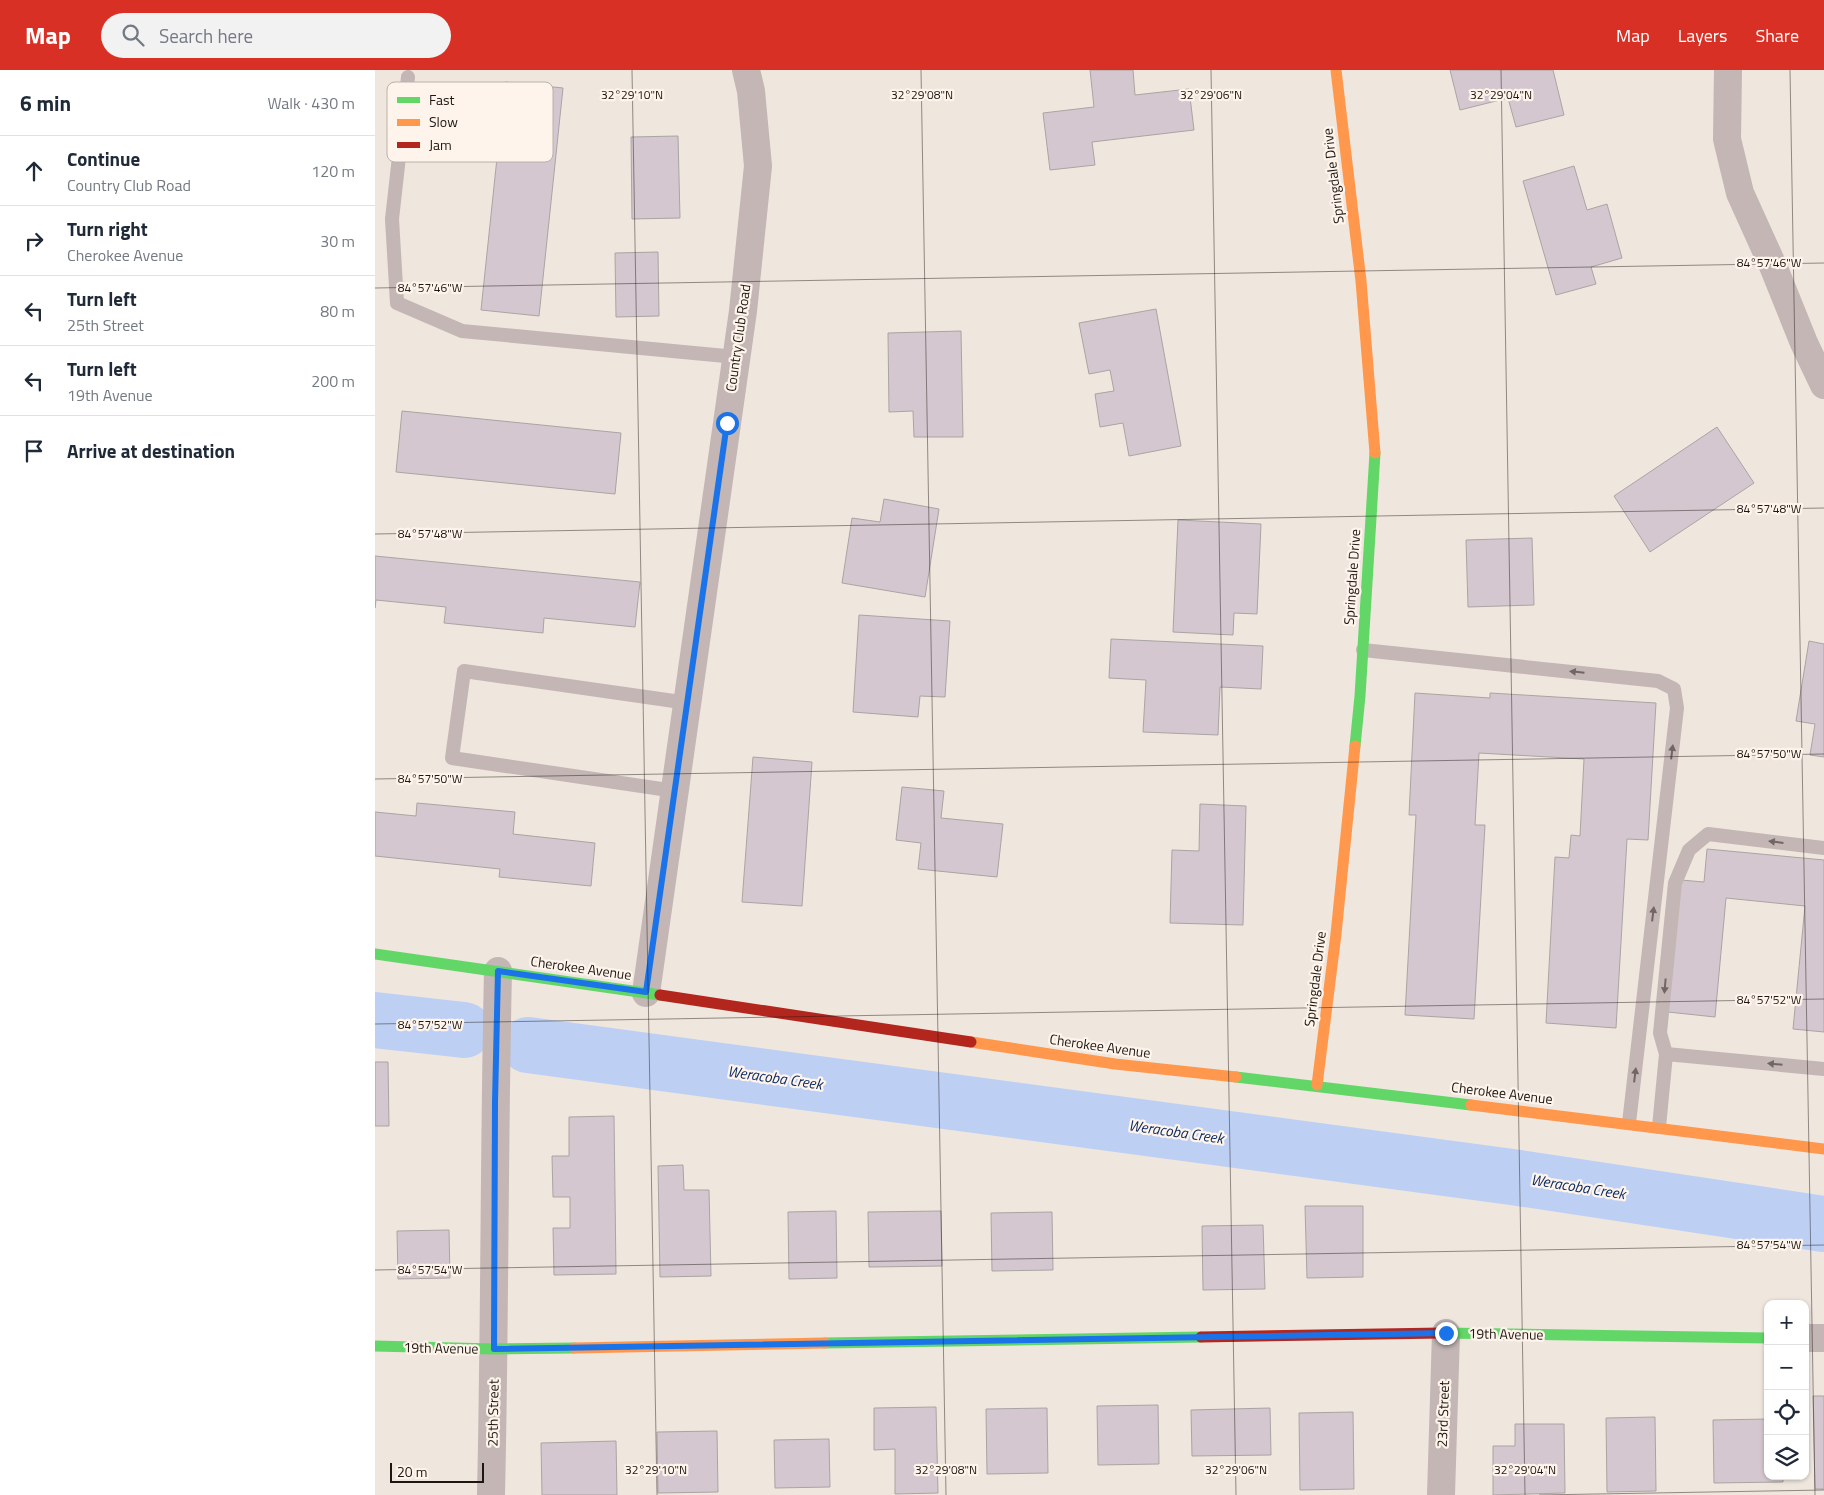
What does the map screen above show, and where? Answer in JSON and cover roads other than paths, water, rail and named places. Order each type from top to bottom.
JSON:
[{"type":"street","name":"Country Club Road","points":[[646,992],[737,357],[758,166],[751,91],[746,70]]},
{"type":"street","name":"Springdale Drive","points":[[1317,1085],[1338,914],[1360,696],[1375,452],[1361,281],[1336,70]]},
{"type":"street","points":[[1728,70],[1727,139],[1740,193],[1824,385]]},
{"type":"street","name":"Cherokee Avenue","points":[[375,954],[646,992],[1115,1064],[1317,1085],[1824,1149]]},
{"type":"street","name":"25th Street","points":[[491,1495],[498,971]]},
{"type":"street","name":"19th Avenue","points":[[375,1346],[494,1349],[1446,1333],[1764,1338]]},
{"type":"street","name":"23rd Street","points":[[1441,1495],[1446,1333]]},
{"type":"street","points":[[1809,1338],[1824,1338]]},
{"type":"lane","points":[[407,82],[408,77]]},
{"type":"lane","points":[[398,162],[392,219],[397,303],[462,331],[737,357]]},
{"type":"lane","points":[[1363,650],[1658,681],[1674,689],[1677,708],[1629,1123]]},
{"type":"lane","points":[[675,791],[451,758],[464,672],[688,703]]},
{"type":"lane","points":[[1659,1127],[1666,1054],[1661,1033],[1675,883],[1689,850],[1707,834],[1824,848]]},
{"type":"lane","points":[[1666,1054],[1824,1069]]},
{"type":"waterway","name":"Weracoba Creek","points":[[375,1020],[464,1030]]},
{"type":"waterway","name":"Weracoba Creek","points":[[528,1045],[1512,1177],[1824,1224]]}]
